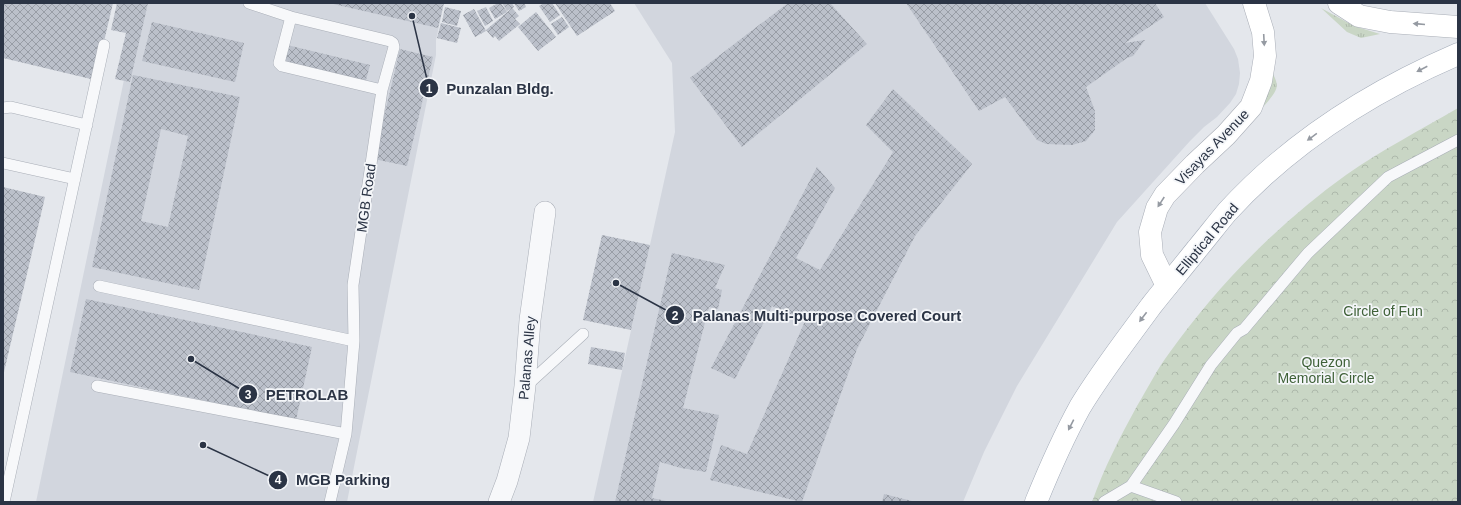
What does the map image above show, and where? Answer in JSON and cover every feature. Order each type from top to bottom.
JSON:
[{"type":"main road","name":"Visayas Avenue","points":[[1167,286],[1152,255],[1150,232],[1157,208],[1165,195],[1226,135],[1251,108],[1262,81],[1265,56],[1263,32],[1254,3]]},
{"type":"main road","points":[[1339,3],[1359,16],[1390,22],[1458,27]]},
{"type":"main road","name":"Elliptical Road","points":[[1036,502],[1051,465],[1081,407],[1116,353],[1167,286],[1227,212],[1262,178],[1300,146],[1340,117],[1382,90],[1426,67],[1458,54]]},
{"type":"street","name":"Palanas Alley","points":[[499,502],[507,481],[519,438],[530,320],[545,212]]},
{"type":"lane","name":"MGB Road","points":[[249,3],[291,17],[390,41],[393,43],[394,47],[382,90],[353,285],[354,341],[346,434],[330,502]]},
{"type":"lane","points":[[291,17],[279,63],[282,66],[382,90]]},
{"type":"lane","points":[[4,502],[104,45]]},
{"type":"lane","points":[[3,108],[11,107],[87,125]]},
{"type":"lane","points":[[1104,502],[1131,486],[1174,424],[1212,365],[1237,333],[1244,329],[1308,253],[1388,177],[1458,140]]},
{"type":"lane","points":[[3,163],[75,179]]},
{"type":"lane","points":[[99,286],[354,341]]},
{"type":"lane","points":[[525,386],[583,334]]},
{"type":"lane","points":[[97,386],[346,434]]},
{"type":"lane","points":[[1131,486],[1176,502]]},
{"type":"shaded area","points":[[140,3],[444,3],[436,40],[436,55],[347,502],[36,502]]},
{"type":"shaded area","points":[[634,3],[1205,3],[1234,49],[1238,59],[1240,73],[1239,84],[1236,94],[1230,103],[1190,141],[1117,222],[1017,386],[984,452],[963,502],[593,502],[675,132],[672,63]]},
{"type":"green space","points":[[1321,8],[1354,26],[1380,34],[1361,38],[1347,32]]},
{"type":"green space","points":[[1267,62],[1277,85],[1274,94],[1264,106],[1267,78]]},
{"type":"green space","name":"Quezon Memorial Circle","points":[[1458,108],[1458,502],[1092,502],[1118,441],[1165,358],[1208,303],[1229,279],[1297,213],[1346,175],[1387,149]]},
{"type":"building","points":[[3,3],[113,3],[95,80],[3,58]]},
{"type":"building","points":[[117,3],[148,3],[130,82],[115,79],[126,33],[111,30]]},
{"type":"building","points":[[329,3],[444,3],[438,28]]},
{"type":"building","points":[[501,3],[507,12],[495,19],[489,8]]},
{"type":"building","points":[[502,3],[512,3],[514,7],[507,11]]},
{"type":"building","points":[[514,3],[524,3],[526,7],[519,11]]},
{"type":"building","points":[[544,3],[552,3],[560,15],[550,22],[539,6]]},
{"type":"building","points":[[555,3],[610,3],[615,11],[577,36]]},
{"type":"building","points":[[788,3],[830,3],[867,44],[742,147],[690,78]]},
{"type":"building","points":[[906,3],[1155,3],[1164,17],[1125,43],[1145,40],[1133,56],[1127,58],[1086,87],[1095,111],[1095,130],[1086,141],[1072,145],[1046,144],[1037,140],[1005,97],[979,111]]},
{"type":"building","points":[[445,7],[461,11],[457,26],[442,22]]},
{"type":"building","points":[[486,7],[493,21],[485,26],[477,11]]},
{"type":"building","points":[[512,8],[519,16],[515,19],[520,24],[499,41],[495,36],[493,38],[486,30]]},
{"type":"building","points":[[474,9],[486,31],[475,37],[463,15]]},
{"type":"building","points":[[536,12],[556,37],[538,51],[518,27]]},
{"type":"building","points":[[562,17],[569,27],[558,35],[551,24]]},
{"type":"building","points":[[152,22],[244,43],[235,82],[142,61]]},
{"type":"building","points":[[441,23],[461,28],[457,43],[437,38]]},
{"type":"building","points":[[287,45],[370,65],[365,84],[282,65]]},
{"type":"building","points":[[400,49],[433,57],[407,166],[374,159]]},
{"type":"building","points":[[133,75],[240,97],[199,290],[92,267]],"holes":[[[161,129],[188,136],[168,227],[141,221]]]},
{"type":"building","points":[[893,89],[972,164],[915,236],[857,349],[802,502],[710,480],[721,445],[747,454],[805,321],[772,306],[735,379],[711,368],[817,167],[835,188],[796,258],[820,270],[893,152],[866,125]]},
{"type":"building","points":[[3,187],[45,197],[4,372],[3,372]]},
{"type":"building","points":[[602,235],[650,245],[631,330],[583,320]]},
{"type":"building","points":[[672,253],[725,265],[715,288],[722,290],[718,309],[709,307],[683,408],[719,415],[706,472],[681,468],[660,462],[652,498],[671,502],[615,502]]},
{"type":"building","points":[[86,299],[312,347],[296,420],[70,372]]},
{"type":"building","points":[[591,347],[625,353],[622,370],[588,364]]},
{"type":"building","points":[[884,494],[912,501],[912,502],[882,502]]},
{"type":"place","name":"Punzalan Bldg.","points":[[412,16]]},
{"type":"place","name":"Palanas Multi-purpose Covered Court","points":[[616,283]]},
{"type":"place","name":"PETROLAB","points":[[191,359]]},
{"type":"place","name":"MGB Parking","points":[[203,445]]},
{"type":"park label","name":"Circle of Fun","points":[[1383,311]]}]
